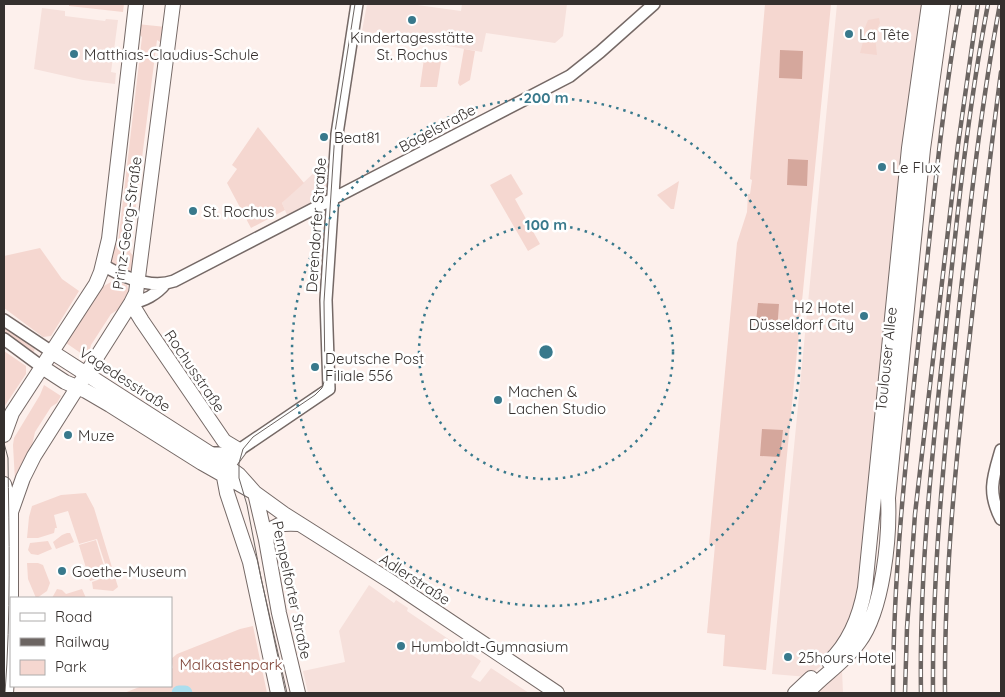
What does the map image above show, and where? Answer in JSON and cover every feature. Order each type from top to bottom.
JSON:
[{"type":"main road","name":"Prinz-Georg-Straße","points":[[4,435],[12,414],[96,284],[103,265],[109,239],[136,4]]},
{"type":"main road","name":"Prinz-Georg-Straße","points":[[11,512],[23,478],[37,450],[132,303],[138,280],[173,4]]},
{"type":"main road","name":"Toulouser Allee","points":[[795,693],[833,658],[844,644],[857,620],[865,588],[910,138],[929,4]]},
{"type":"main road","name":"Toulouser Allee","points":[[807,693],[851,652],[869,626],[880,590],[923,150],[943,4]]},
{"type":"main road","name":"Rochusstraße","points":[[132,303],[142,321],[224,441],[239,450]]},
{"type":"main road","name":"Vagedesstraße","points":[[52,352],[87,373],[226,472]]},
{"type":"main road","name":"Vagedesstraße","points":[[42,367],[65,382],[78,387],[205,458]]},
{"type":"main road","points":[[239,450],[226,472],[229,501],[250,562],[278,693]]},
{"type":"main road","name":"Adlerstraße","points":[[226,472],[299,524],[393,583],[557,693]]},
{"type":"main road","points":[[4,484],[11,512],[7,577],[10,624],[6,693]]},
{"type":"main road","points":[[229,501],[238,494],[255,493]]},
{"type":"main road","name":"Pempelforter Straße","points":[[255,493],[266,540],[279,613],[298,693]]},
{"type":"main road","points":[[865,588],[873,581],[879,528],[883,508],[888,498]]},
{"type":"main road","points":[[266,540],[269,531],[274,526],[299,524]]},
{"type":"street","name":"Derendorfer Straße","points":[[239,450],[329,389],[326,300],[338,119],[356,4]]},
{"type":"street","name":"Bagelstraße","points":[[132,303],[139,302],[160,290],[165,284],[334,199],[570,76],[654,4]]},
{"type":"street","points":[[103,265],[118,274],[138,280],[165,284]]},
{"type":"street","points":[[96,284],[118,274]]},
{"type":"street","name":"Vagedesstraße","points":[[4,320],[52,352]]},
{"type":"street","name":"Vagedesstraße","points":[[4,339],[42,367]]},
{"type":"street","points":[[205,458],[239,450]]},
{"type":"street","points":[[1001,450],[992,490],[995,506],[1001,519]]},
{"type":"shaded area","points":[[367,4],[410,4],[461,11],[462,4],[567,4],[563,36],[555,43],[486,33],[482,52],[362,31]]},
{"type":"shaded area","points":[[837,4],[927,4],[860,602],[831,657],[808,677],[772,674]]},
{"type":"shaded area","name":"Matthias-Claudius-Schule","points":[[42,8],[65,11],[65,16],[105,21],[106,19],[118,20],[111,72],[116,73],[115,84],[83,80],[34,69]]},
{"type":"shaded area","points":[[780,50],[803,51],[802,79],[779,78]]},
{"type":"shaded area","points":[[788,159],[808,160],[807,186],[787,185]]},
{"type":"shaded area","points":[[329,166],[328,186],[322,197],[287,215],[282,203],[320,167]]},
{"type":"shaded area","points":[[758,303],[779,304],[777,332],[755,331]]},
{"type":"shaded area","points":[[762,429],[783,430],[780,457],[760,456]]},
{"type":"shaded area","name":"Humboldt-Gymnasium","points":[[369,585],[394,603],[396,600],[408,608],[407,611],[481,661],[471,677],[480,682],[491,668],[529,693],[308,693],[303,671],[345,662],[339,631]]},
{"type":"shaded area","points":[[842,670],[843,693],[818,693],[822,688]]},
{"type":"green space","name":"Matthias-Claudius-Schule","points":[[69,4],[124,4],[123,12],[69,6]]},
{"type":"green space","points":[[765,4],[831,4],[766,670],[723,666],[725,635],[707,633],[715,545],[709,544],[737,243],[747,212],[748,194],[750,194],[752,180],[750,179]]},
{"type":"green space","points":[[879,18],[880,23],[875,33],[864,35],[868,20]]},
{"type":"green space","points":[[137,24],[166,27],[163,44],[157,40],[130,252],[135,258],[135,274],[108,264],[112,239],[118,243],[142,37],[136,31]]},
{"type":"green space","points":[[875,36],[877,55],[860,53],[864,38]]},
{"type":"green space","points":[[464,49],[475,51],[470,80],[460,86],[458,83]]},
{"type":"green space","points":[[425,52],[442,55],[437,87],[420,87]]},
{"type":"green space","points":[[258,127],[304,183],[282,203],[285,210],[251,228],[227,183],[237,169],[232,165]]},
{"type":"green space","points":[[511,174],[523,194],[515,199],[540,244],[528,251],[490,185]]},
{"type":"green space","points":[[679,181],[674,209],[671,209],[657,195]]},
{"type":"green space","points":[[40,248],[62,279],[79,291],[51,336],[43,337],[4,308],[4,256]]},
{"type":"green space","points":[[117,281],[127,285],[129,292],[119,309],[111,314],[91,345],[88,358],[66,343],[102,287]]},
{"type":"green space","points":[[4,326],[35,349],[33,353],[4,333]]},
{"type":"green space","points":[[4,351],[26,366],[26,374],[4,407]]},
{"type":"green space","points":[[44,385],[61,396],[57,403],[51,407],[35,432],[31,450],[15,481],[14,438]]},
{"type":"green space","points":[[86,493],[94,508],[118,587],[113,591],[93,589],[92,582],[109,576],[97,539],[79,544],[68,511],[54,515],[57,528],[55,528],[54,533],[38,538],[27,538],[32,506],[61,495]]},
{"type":"green space","points":[[70,533],[74,542],[56,549],[53,542]]},
{"type":"green space","points":[[96,540],[107,576],[90,581],[79,545]]},
{"type":"green space","points":[[48,541],[52,549],[38,555],[31,554],[28,550],[30,543]]},
{"type":"green space","points":[[27,563],[43,565],[50,583],[47,591],[36,597],[28,579]]},
{"type":"green space","points":[[57,589],[62,590],[66,594],[82,589],[86,597],[53,597]]},
{"type":"green space","name":"Malkastenpark","points":[[253,626],[267,693],[124,693],[139,687],[172,687],[172,658],[177,654],[240,629]]},
{"type":"waterway","points":[[179,693],[185,693]]},
{"type":"tram line","points":[[287,693],[247,505],[239,478],[239,463],[243,449],[253,437],[315,395],[322,388],[325,379],[324,302],[335,132],[355,4]]},
{"type":"tram line","points":[[4,443],[8,458],[9,547],[9,605],[5,693]]},
{"type":"railway","points":[[893,693],[895,601],[906,464],[937,165],[947,84],[960,4]]},
{"type":"railway","points":[[905,693],[907,628],[915,514],[958,145],[978,4]]},
{"type":"railway","points":[[921,693],[922,600],[936,415],[964,163],[988,4]]},
{"type":"railway","points":[[933,693],[937,548],[949,404],[976,155],[1000,4]]},
{"type":"railway","points":[[945,693],[946,605],[955,474],[980,241],[1001,72]]},
{"type":"place","name":"Kindertagesstätte St. Rochus","points":[[412,20]]},
{"type":"place","name":"La Tête","points":[[849,34]]},
{"type":"place","name":"Matthias-Claudius-Schule","points":[[74,54]]},
{"type":"place","name":"Beat81","points":[[324,137]]},
{"type":"place","name":"Le Flux","points":[[882,167]]},
{"type":"place","name":"St. Rochus","points":[[193,211]]},
{"type":"place","name":"H2 Hotel Düsseldorf City","points":[[864,316]]},
{"type":"place","name":"Deutsche Post Filiale 556","points":[[315,367]]},
{"type":"place","name":"Machen & Lachen Studio","points":[[498,400]]},
{"type":"place","name":"Muze","points":[[68,435]]},
{"type":"place","name":"Goethe-Museum","points":[[62,571]]},
{"type":"place","name":"Humboldt-Gymnasium","points":[[401,646]]},
{"type":"place","name":"25hours Hotel","points":[[788,657]]}]
